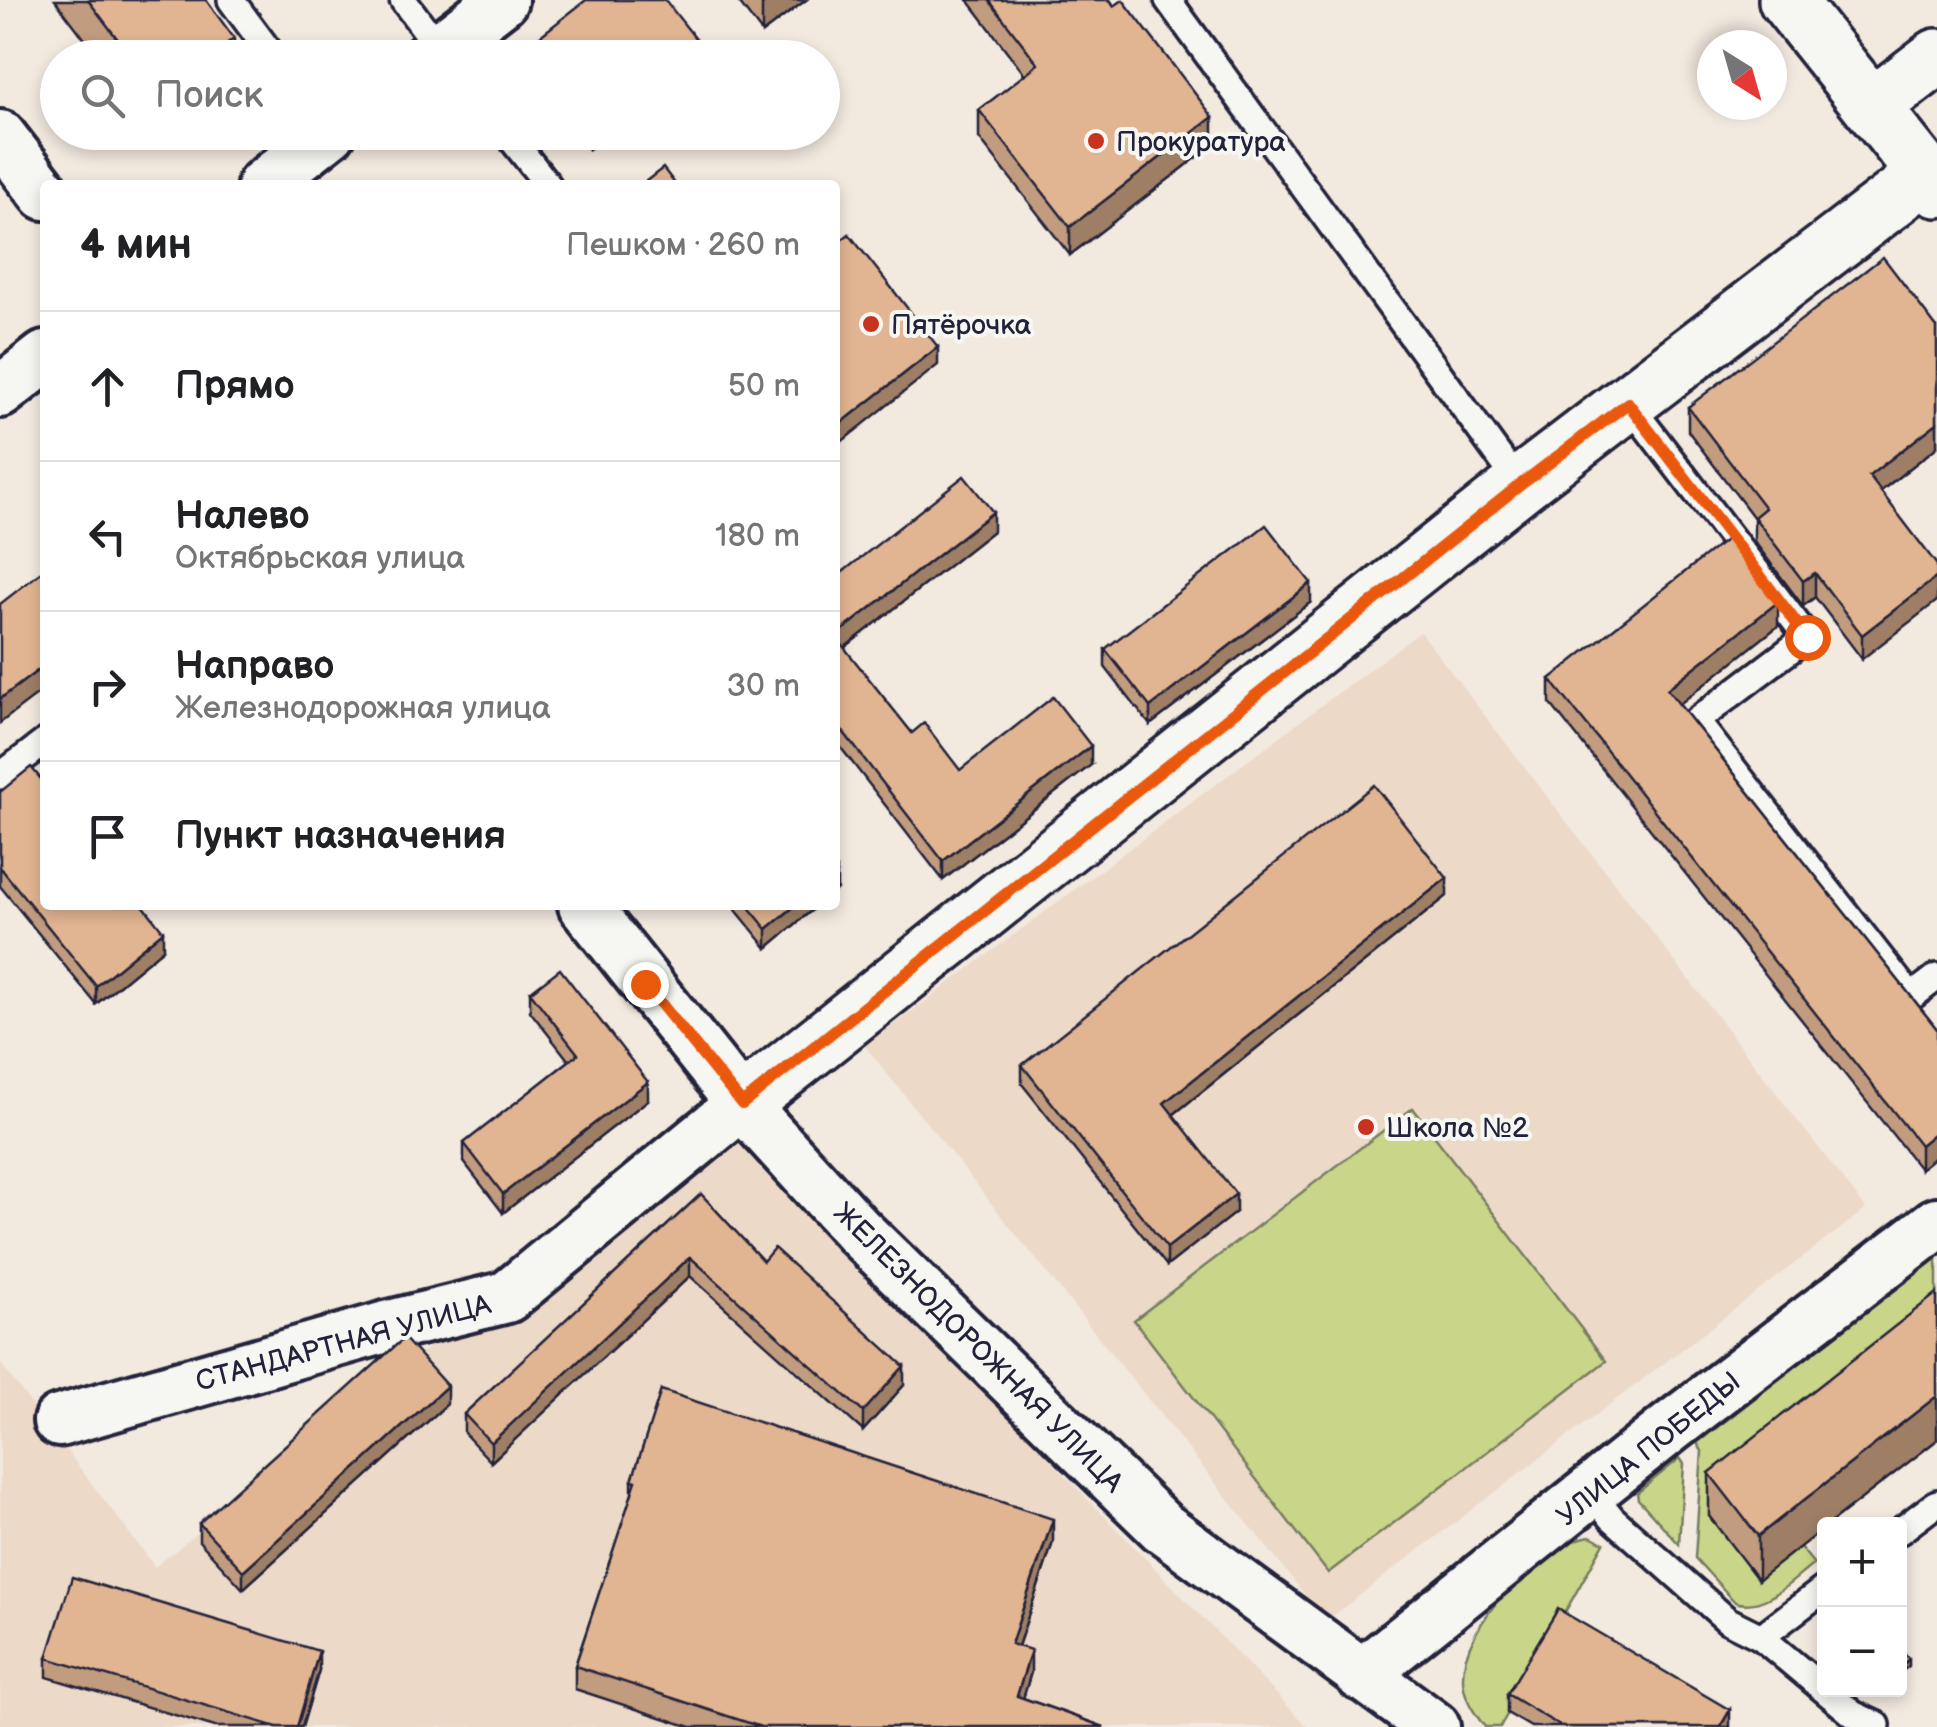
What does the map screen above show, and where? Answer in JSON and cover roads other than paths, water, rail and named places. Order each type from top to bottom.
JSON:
[{"type":"street","points":[[455,40],[502,0]]},
{"type":"street","points":[[742,1104],[1520,485],[1931,182],[1787,0]]},
{"type":"street","points":[[1872,107],[1937,56]]},
{"type":"street","points":[[0,136],[40,188]]},
{"type":"street","points":[[269,180],[307,150]]},
{"type":"street","points":[[0,392],[40,361]]},
{"type":"street","name":"ЖЕЛЕЗНОДОРОЖНАЯ УЛИЦА","points":[[588,910],[742,1104],[858,1230],[1162,1527],[1434,1727]]},
{"type":"street","name":"СТАНДАРТНАЯ УЛИЦА","points":[[60,1421],[386,1327],[507,1297],[742,1104]]},
{"type":"street","name":"УЛИЦА ПОБЕДЫ","points":[[1361,1675],[1671,1427],[1937,1222]]},
{"type":"lane","points":[[231,0],[261,40]]},
{"type":"lane","points":[[403,0],[429,40]]},
{"type":"lane","points":[[1168,0],[1520,485]]},
{"type":"lane","points":[[520,150],[544,180]]},
{"type":"lane","points":[[1628,403],[1807,637],[1696,721],[1911,997],[1937,977]]},
{"type":"lane","points":[[0,776],[40,746]]},
{"type":"lane","points":[[1592,1493],[1612,1518],[1726,1620],[1761,1638],[1852,1714],[1877,1725]]},
{"type":"lane","points":[[1907,1526],[1937,1503]]},
{"type":"lane","points":[[1761,1638],[1817,1594]]},
{"type":"place","name":"Прокуратура","points":[[1096,141]]},
{"type":"place","name":"Пятёрочка","points":[[871,324]]},
{"type":"place","name":"Школа №2","points":[[1366,1127]]}]
